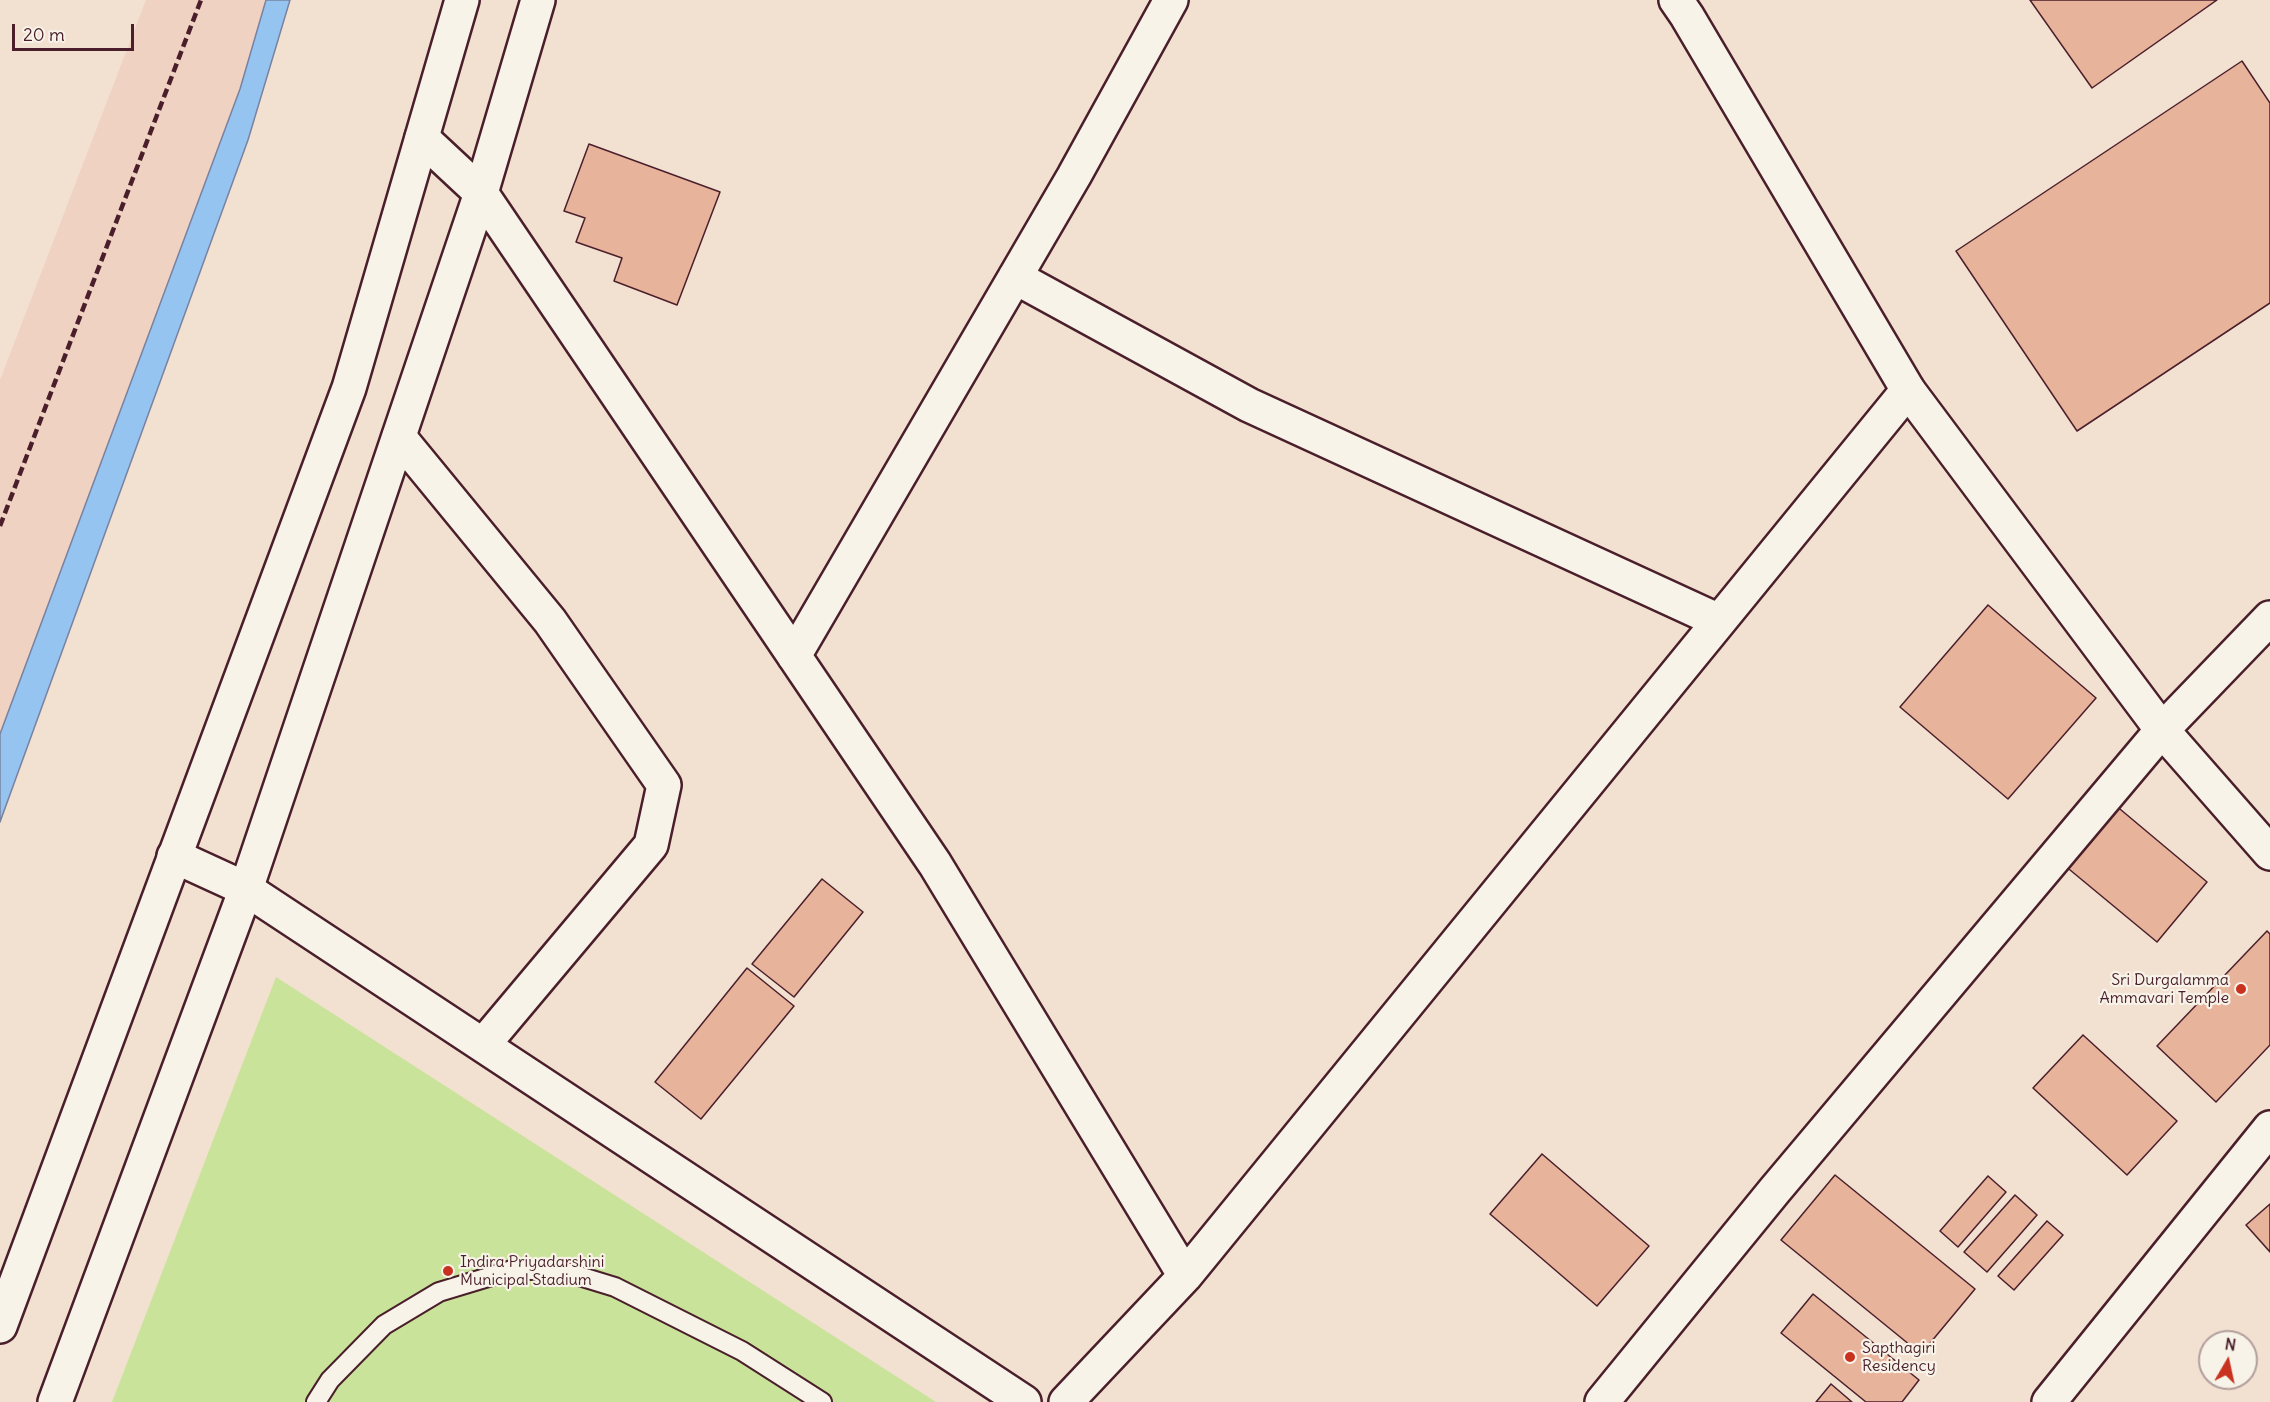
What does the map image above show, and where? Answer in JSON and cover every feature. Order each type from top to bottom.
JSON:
[{"type":"street","points":[[0,1326],[349,388],[462,0]]},
{"type":"street","points":[[55,1402],[246,889],[481,193],[538,0]]},
{"type":"street","points":[[794,656],[1074,176],[1172,0]]},
{"type":"street","points":[[1688,5],[1908,390],[2162,730],[2270,853]]},
{"type":"street","points":[[422,138],[481,193],[935,864],[1185,1276]]},
{"type":"street","points":[[1015,277],[1249,405],[1719,621]]},
{"type":"street","points":[[1066,1402],[1185,1276],[1908,390]]},
{"type":"street","points":[[399,437],[550,621],[664,785],[651,845],[483,1045]]},
{"type":"street","points":[[1602,1402],[1783,1181],[2162,730],[2270,618]]},
{"type":"street","points":[[174,856],[246,889],[1024,1402]]},
{"type":"street","points":[[2049,1402],[2270,1128]]},
{"type":"lane","points":[[316,1402],[330,1380],[384,1325],[439,1292],[515,1269],[566,1272],[615,1287],[742,1351],[822,1402]]},
{"type":"shaded area","points":[[146,0],[266,0],[240,89],[0,734],[0,380]]},
{"type":"green space","name":"Indira Priyadarshini Municipal Stadium","points":[[276,977],[936,1402],[112,1402]]},
{"type":"water","points":[[266,0],[290,0],[248,140],[0,822],[0,734],[240,89]]},
{"type":"building","points":[[2030,0],[2217,0],[2092,88]]},
{"type":"building","points":[[2242,61],[2270,103],[2270,303],[2077,431],[1956,251]]},
{"type":"building","points":[[589,144],[720,192],[677,305],[614,281],[622,258],[576,242],[585,218],[564,211]]},
{"type":"building","points":[[1988,605],[2096,698],[2008,799],[1900,707]]},
{"type":"building","points":[[2108,799],[2207,882],[2157,942],[2058,860]]},
{"type":"building","points":[[822,879],[863,912],[794,997],[752,964]]},
{"type":"building","name":"Sri Durgalamma Ammavari Temple","points":[[2267,931],[2270,934],[2270,1045],[2216,1102],[2157,1046]]},
{"type":"building","points":[[747,968],[794,1006],[701,1119],[655,1082]]},
{"type":"building","points":[[2083,1035],[2177,1121],[2127,1175],[2033,1088]]},
{"type":"building","points":[[1542,1154],[1649,1246],[1597,1306],[1490,1214]]},
{"type":"building","points":[[1835,1175],[1975,1289],[1921,1354],[1781,1240]]},
{"type":"building","points":[[1988,1176],[2006,1192],[1958,1247],[1940,1231]]},
{"type":"building","points":[[2015,1195],[2037,1215],[1987,1272],[1964,1252]]},
{"type":"building","points":[[2270,1204],[2270,1252],[2246,1225]]},
{"type":"building","points":[[2047,1221],[2063,1235],[2014,1290],[1998,1276]]},
{"type":"building","name":"Sapthagiri Residency","points":[[1813,1294],[1919,1380],[1902,1402],[1866,1402],[1781,1333]]},
{"type":"building","points":[[1831,1384],[1852,1402],[1816,1402]]},
{"type":"railway","points":[[0,526],[201,0]]},
{"type":"place","name":"Sri Durgalamma Ammavari Temple","points":[[2241,989]]},
{"type":"place","name":"Indira Priyadarshini Municipal Stadium","points":[[448,1271]]},
{"type":"place","name":"Sapthagiri Residency","points":[[1850,1357]]}]
